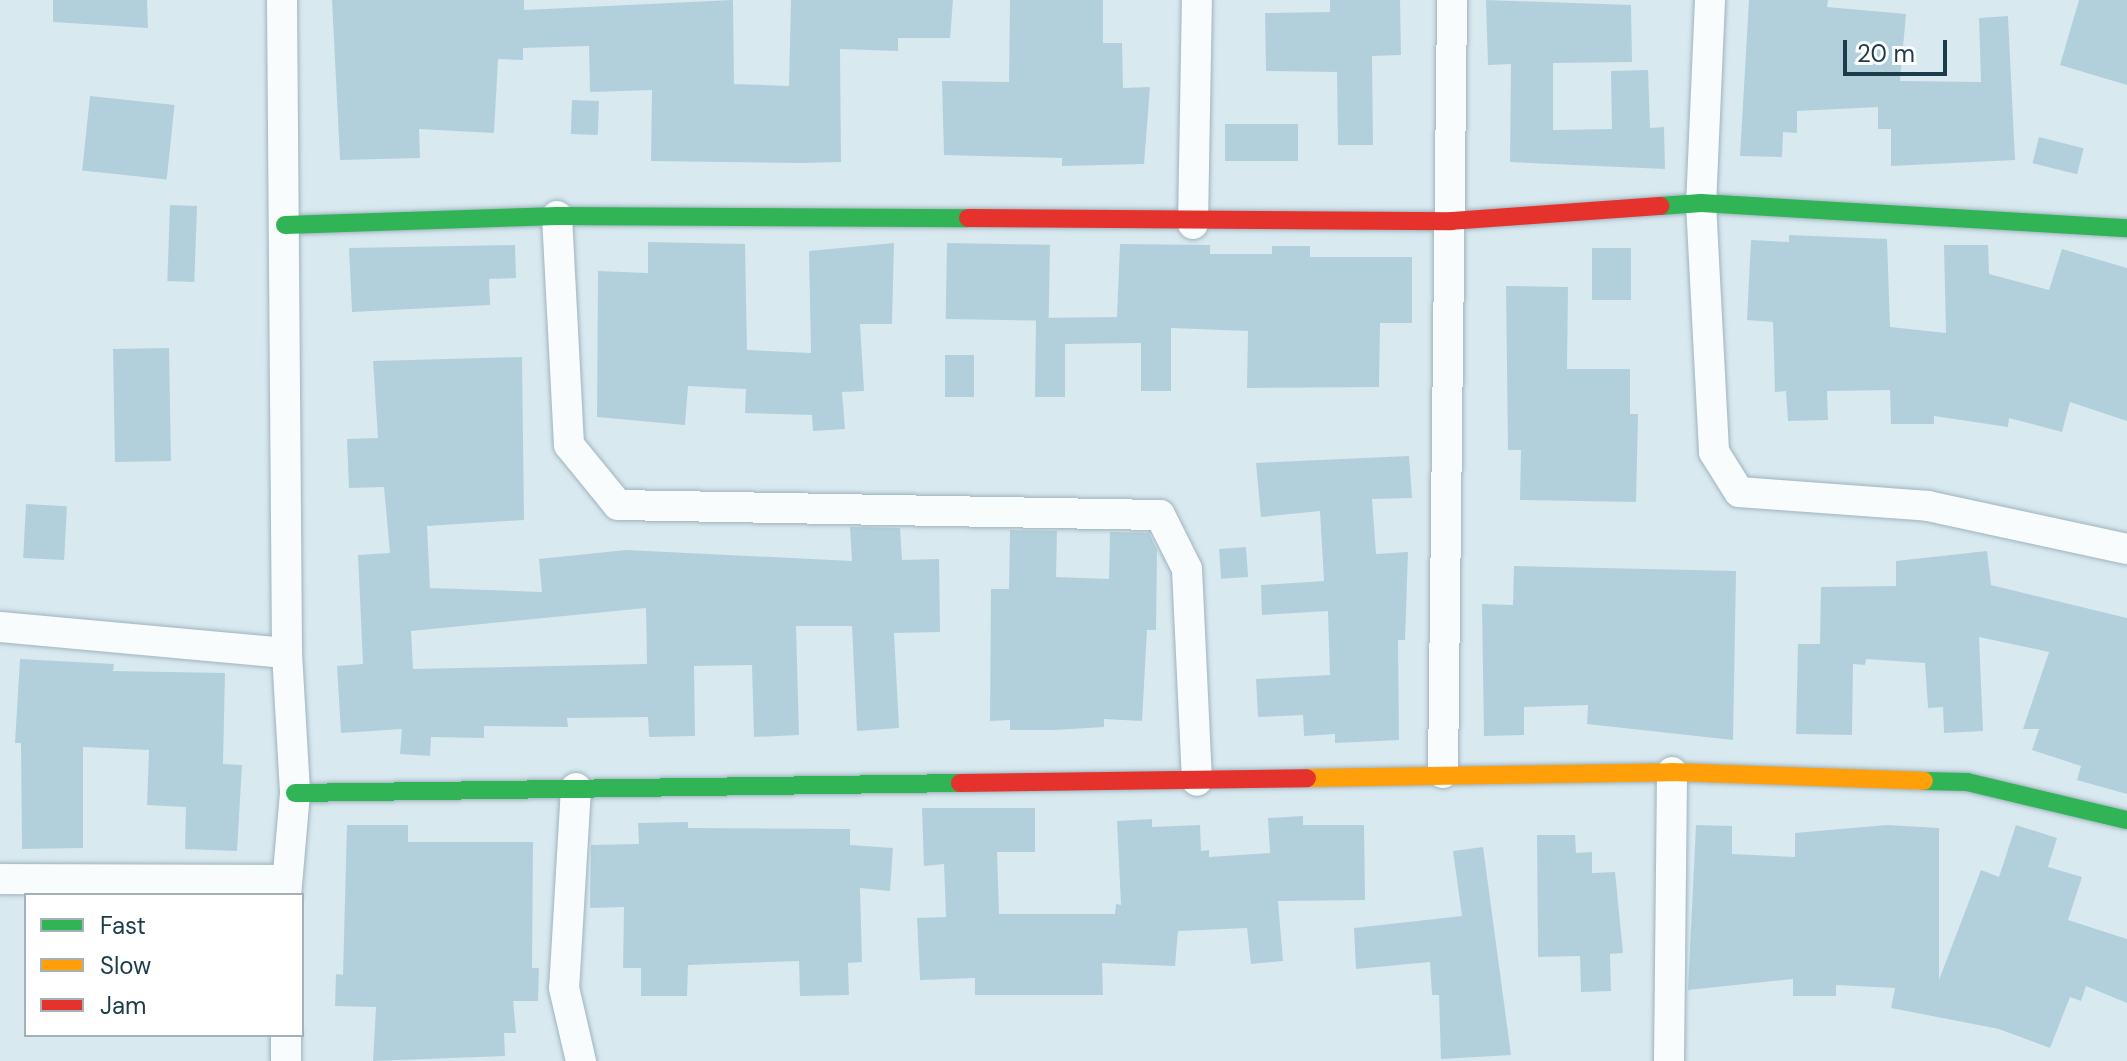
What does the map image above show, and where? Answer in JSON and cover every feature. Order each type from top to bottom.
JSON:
[{"type":"street","points":[[0,879],[286,887],[295,793],[287,653],[282,0]]},
{"type":"street","points":[[1193,224],[1197,0]]},
{"type":"street","points":[[1443,773],[1452,0]]},
{"type":"street","points":[[1710,0],[1701,203],[1714,452],[1739,492],[1928,506],[2127,549]]},
{"type":"street","points":[[285,225],[557,216],[1193,224],[1451,221],[1701,203],[2127,228]]},
{"type":"street","points":[[557,216],[569,445],[618,505],[1160,515],[1187,569],[1197,781]]},
{"type":"street","points":[[0,627],[287,653]]},
{"type":"street","points":[[1669,1061],[1672,772]]},
{"type":"street","points":[[295,793],[1197,781],[1443,773],[1672,772],[1967,782],[2127,820]]},
{"type":"street","points":[[576,788],[564,988],[581,1061]]},
{"type":"street","points":[[286,1037],[286,1061]]},
{"type":"building","points":[[53,0],[147,0],[148,28],[53,22]]},
{"type":"building","points":[[332,0],[524,0],[524,10],[733,0],[734,84],[789,86],[791,0],[953,0],[950,38],[898,38],[898,51],[840,49],[841,162],[801,163],[651,161],[652,90],[590,92],[589,46],[523,48],[523,60],[498,59],[494,133],[419,129],[420,158],[340,160]]},
{"type":"building","points":[[1010,0],[1103,0],[1103,43],[1122,43],[1123,88],[1150,87],[1144,164],[1062,166],[1062,158],[944,155],[942,81],[1009,82]]},
{"type":"building","points":[[1330,0],[1400,0],[1401,55],[1372,56],[1373,145],[1338,145],[1337,72],[1266,71],[1265,13],[1330,12]]},
{"type":"building","points":[[1486,0],[1631,5],[1632,62],[1553,63],[1553,130],[1612,129],[1611,71],[1648,70],[1650,128],[1664,127],[1665,169],[1510,162],[1511,64],[1488,65]]},
{"type":"building","points":[[1749,0],[1828,0],[1827,7],[1906,14],[1900,81],[1981,82],[1979,18],[2008,16],[2015,160],[1891,166],[1891,129],[1878,129],[1878,107],[1797,111],[1797,133],[1783,132],[1782,157],[1740,156]]},
{"type":"building","points":[[2079,0],[2127,0],[2127,85],[2060,65]]},
{"type":"building","points":[[90,96],[175,105],[167,179],[82,171]]},
{"type":"building","points":[[572,100],[599,101],[598,135],[571,134]]},
{"type":"building","points":[[1225,124],[1298,124],[1298,161],[1225,161]]},
{"type":"building","points":[[2039,137],[2084,148],[2077,174],[2032,163]]},
{"type":"building","points":[[170,205],[197,206],[194,282],[167,281]]},
{"type":"building","points":[[1789,235],[1887,239],[1890,327],[1946,333],[1944,245],[1988,245],[1989,274],[2049,290],[2062,249],[2127,268],[2127,421],[2070,402],[2062,432],[2009,418],[2008,427],[1934,416],[1934,424],[1891,424],[1890,390],[1827,391],[1828,420],[1788,421],[1786,391],[1775,392],[1773,322],[1747,320],[1751,240],[1789,242]]},
{"type":"building","points":[[648,242],[745,244],[747,350],[811,353],[809,251],[894,243],[892,324],[860,324],[864,391],[842,392],[845,429],[813,431],[812,415],[745,413],[746,389],[688,386],[685,425],[597,417],[598,271],[648,273]]},
{"type":"building","points":[[947,243],[1050,245],[1049,321],[946,319]]},
{"type":"building","points":[[1120,244],[1210,245],[1210,254],[1272,254],[1272,246],[1310,246],[1310,257],[1412,257],[1412,323],[1380,323],[1379,387],[1247,388],[1248,331],[1171,328],[1171,391],[1141,391],[1141,343],[1065,344],[1065,397],[1035,397],[1036,318],[1117,317]]},
{"type":"building","points":[[515,245],[516,278],[489,279],[490,305],[352,312],[349,248]]},
{"type":"building","points":[[1592,248],[1631,248],[1631,300],[1592,300]]},
{"type":"building","points":[[1506,286],[1568,287],[1567,369],[1630,369],[1630,414],[1638,414],[1636,502],[1520,500],[1521,450],[1508,450]]},
{"type":"building","points":[[169,348],[171,461],[115,462],[113,349]]},
{"type":"building","points":[[945,355],[974,355],[974,397],[945,397]]},
{"type":"building","points":[[522,357],[524,520],[427,526],[430,588],[542,592],[539,559],[626,550],[852,561],[850,527],[900,528],[902,560],[939,559],[940,632],[894,633],[899,728],[857,731],[852,626],[796,626],[799,735],[754,737],[752,665],[694,666],[695,736],[649,737],[648,717],[567,718],[568,727],[484,726],[484,738],[431,737],[430,756],[400,754],[402,729],[341,733],[337,666],[363,664],[358,555],[390,553],[384,487],[349,488],[347,439],[378,438],[373,361]],"holes":[[[646,608],[647,664],[413,669],[411,631]]]},
{"type":"building","points":[[1409,456],[1412,498],[1372,499],[1376,554],[1408,552],[1405,640],[1398,640],[1399,740],[1335,743],[1335,734],[1304,736],[1303,715],[1258,717],[1256,679],[1330,675],[1328,611],[1262,615],[1261,585],[1324,581],[1320,511],[1261,517],[1256,463]]},
{"type":"building","points":[[26,504],[67,506],[64,560],[23,558]]},
{"type":"building","points":[[1010,530],[1057,531],[1056,577],[1109,579],[1110,532],[1149,533],[1157,550],[1156,630],[1147,630],[1142,721],[1104,719],[1104,727],[1010,730],[1010,720],[990,721],[991,589],[1009,589]]},
{"type":"building","points":[[1246,547],[1248,577],[1221,579],[1219,549]]},
{"type":"building","points":[[1987,551],[1991,585],[2127,618],[2127,794],[2077,780],[2081,766],[2032,750],[2039,729],[2023,729],[2049,652],[1979,637],[1983,731],[1944,733],[1943,707],[1928,708],[1925,663],[1866,659],[1865,665],[1853,664],[1852,735],[1796,734],[1798,644],[1820,644],[1821,587],[1896,586],[1896,561]]},
{"type":"building","points":[[1514,566],[1736,571],[1733,740],[1587,724],[1588,705],[1524,707],[1524,735],[1484,736],[1482,604],[1513,605]]},
{"type":"building","points":[[20,659],[114,664],[113,671],[225,673],[223,764],[242,765],[237,851],[185,849],[186,807],[147,805],[149,750],[83,747],[83,848],[22,849],[21,743],[15,743]]},
{"type":"building","points":[[922,808],[1035,808],[1035,852],[997,852],[999,914],[1115,914],[1116,904],[1121,905],[1117,821],[1152,819],[1152,827],[1200,825],[1201,851],[1209,850],[1209,857],[1270,853],[1268,818],[1303,816],[1303,825],[1364,825],[1365,900],[1278,901],[1283,961],[1251,964],[1247,928],[1178,931],[1175,966],[1102,963],[1103,995],[975,995],[975,978],[920,980],[917,918],[946,917],[944,864],[924,866]]},
{"type":"building","points":[[688,822],[688,828],[850,829],[850,845],[893,848],[890,891],[860,888],[862,962],[848,963],[849,995],[800,996],[799,961],[688,965],[687,996],[641,996],[641,968],[623,968],[624,907],[590,908],[591,845],[639,844],[638,823]]},
{"type":"building","points":[[347,825],[408,825],[408,842],[533,842],[532,968],[539,968],[538,1001],[513,1001],[516,1033],[504,1033],[505,1056],[373,1061],[376,1007],[335,1006],[336,974],[343,975]]},
{"type":"building","points":[[1696,825],[1732,826],[1732,854],[1795,857],[1795,833],[1887,825],[1939,828],[1939,980],[1981,870],[1999,877],[2016,825],[2057,838],[2048,867],[2082,877],[2068,920],[2127,939],[2127,1003],[2086,986],[2081,1001],[2070,997],[2050,1048],[1999,1029],[1891,1008],[1895,988],[1836,985],[1836,996],[1793,996],[1793,979],[1688,990]]},
{"type":"building","points":[[1537,835],[1575,835],[1576,853],[1592,852],[1592,873],[1615,872],[1623,953],[1610,954],[1611,991],[1581,992],[1580,956],[1538,957]]},
{"type":"building","points":[[1483,847],[1511,1055],[1441,1059],[1439,995],[1432,995],[1430,962],[1356,969],[1354,928],[1462,916],[1453,851]]},
{"type":"traffic: fast","points":[[1660,206],[1701,203],[2127,228]]},
{"type":"traffic: fast","points":[[285,225],[557,216],[968,218]]},
{"type":"traffic: fast","points":[[1924,781],[1967,782],[2127,820]]},
{"type":"traffic: fast","points":[[295,793],[960,783]]},
{"type":"traffic: slow","points":[[1307,778],[1672,772],[1924,781]]},
{"type":"traffic: jam","points":[[968,218],[1451,221],[1660,206]]},
{"type":"traffic: jam","points":[[960,783],[1307,778]]}]
